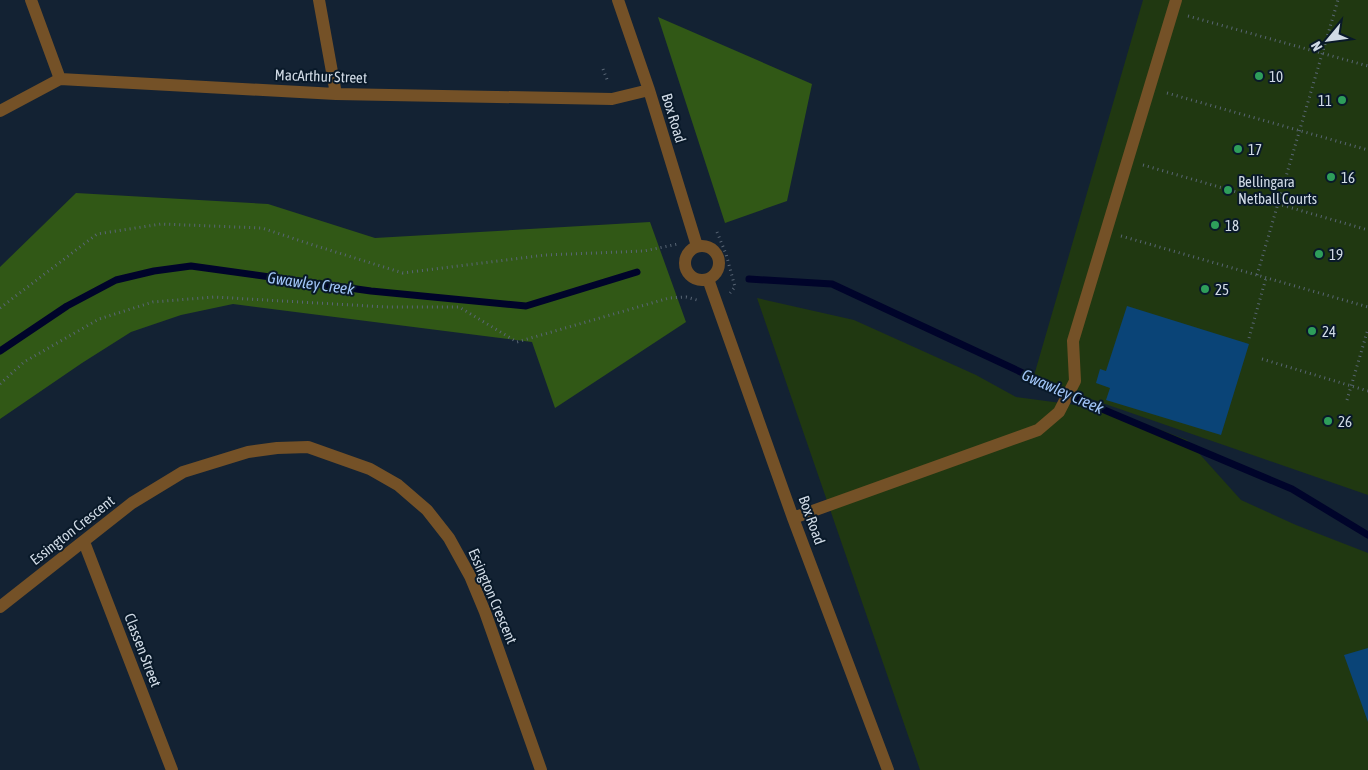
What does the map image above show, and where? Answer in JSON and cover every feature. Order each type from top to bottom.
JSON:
[{"type":"street","points":[[0,111],[60,79],[31,0]]},
{"type":"street","points":[[319,0],[336,94]]},
{"type":"street","name":"Box Road","points":[[618,0],[649,90],[696,243]]},
{"type":"street","points":[[794,518],[1038,430],[1059,412],[1075,381],[1073,341],[1174,6]]},
{"type":"street","name":"MacArthur Street","points":[[60,79],[336,94],[612,99],[649,90]]},
{"type":"street","points":[[696,243],[710,247],[719,256],[718,270],[714,276],[708,279],[694,279],[685,268],[684,261],[686,255],[696,243]]},
{"type":"street","name":"Box Road","points":[[708,279],[794,518],[888,770]]},
{"type":"street","name":"Essington Crescent","points":[[0,607],[132,504],[183,472],[248,452],[277,448],[308,447],[370,469],[398,485],[427,510],[450,538],[470,576],[485,612],[541,770]]},
{"type":"street","name":"Classen Street","points":[[84,542],[172,770]]},
{"type":"path","points":[[1257,275],[1338,0]]},
{"type":"path","points":[[1174,6],[1322,54],[1368,66]]},
{"type":"path","points":[[1150,88],[1368,150]]},
{"type":"path","points":[[1127,162],[1166,170],[1368,230]]},
{"type":"path","points":[[0,308],[97,234],[161,224],[262,228],[403,274],[545,255],[644,251],[696,243]]},
{"type":"path","points":[[717,232],[726,254],[735,287],[719,307]]},
{"type":"path","points":[[1106,232],[1368,306]]},
{"type":"path","points":[[1249,338],[1266,278]]},
{"type":"path","points":[[0,384],[24,362],[99,319],[153,302],[214,297],[386,307],[459,307],[517,342],[669,298],[686,297]]},
{"type":"path","points":[[1347,400],[1368,329]]},
{"type":"path","points":[[1262,359],[1368,392]]},
{"type":"green space","name":"Bellingara Netball Courts","points":[[1143,0],[1368,0],[1368,495],[1033,379]]},
{"type":"green space","points":[[658,17],[812,84],[787,201],[725,223]]},
{"type":"green space","points":[[76,193],[268,204],[375,238],[650,222],[686,322],[555,408],[532,342],[233,304],[181,315],[131,332],[0,419],[0,267]]},
{"type":"green space","points":[[757,298],[854,320],[976,375],[1016,397],[1106,409],[1187,440],[1241,500],[1296,525],[1368,553],[1368,770],[920,770]]},
{"type":"building","points":[[1127,306],[1249,344],[1221,435],[1106,400],[1110,388],[1096,383],[1100,369],[1106,371]]},
{"type":"building","points":[[1368,648],[1368,722],[1344,655]]},
{"type":"waterway","name":"Gwawley Creek","points":[[0,351],[67,306],[116,280],[154,271],[191,266],[371,291],[526,306],[637,272]]},
{"type":"waterway","name":"Gwawley Creek","points":[[749,279],[832,284],[1083,401],[1292,489],[1368,535]]},
{"type":"place","name":"10","points":[[1259,76]]},
{"type":"place","name":"11","points":[[1342,100]]},
{"type":"place","name":"17","points":[[1238,149]]},
{"type":"place","name":"16","points":[[1331,177]]},
{"type":"place","name":"Bellingara Netball Courts","points":[[1228,190]]},
{"type":"place","name":"18","points":[[1215,225]]},
{"type":"place","name":"19","points":[[1319,254]]},
{"type":"place","name":"25","points":[[1205,289]]},
{"type":"place","name":"24","points":[[1312,331]]},
{"type":"place","name":"26","points":[[1328,421]]}]
